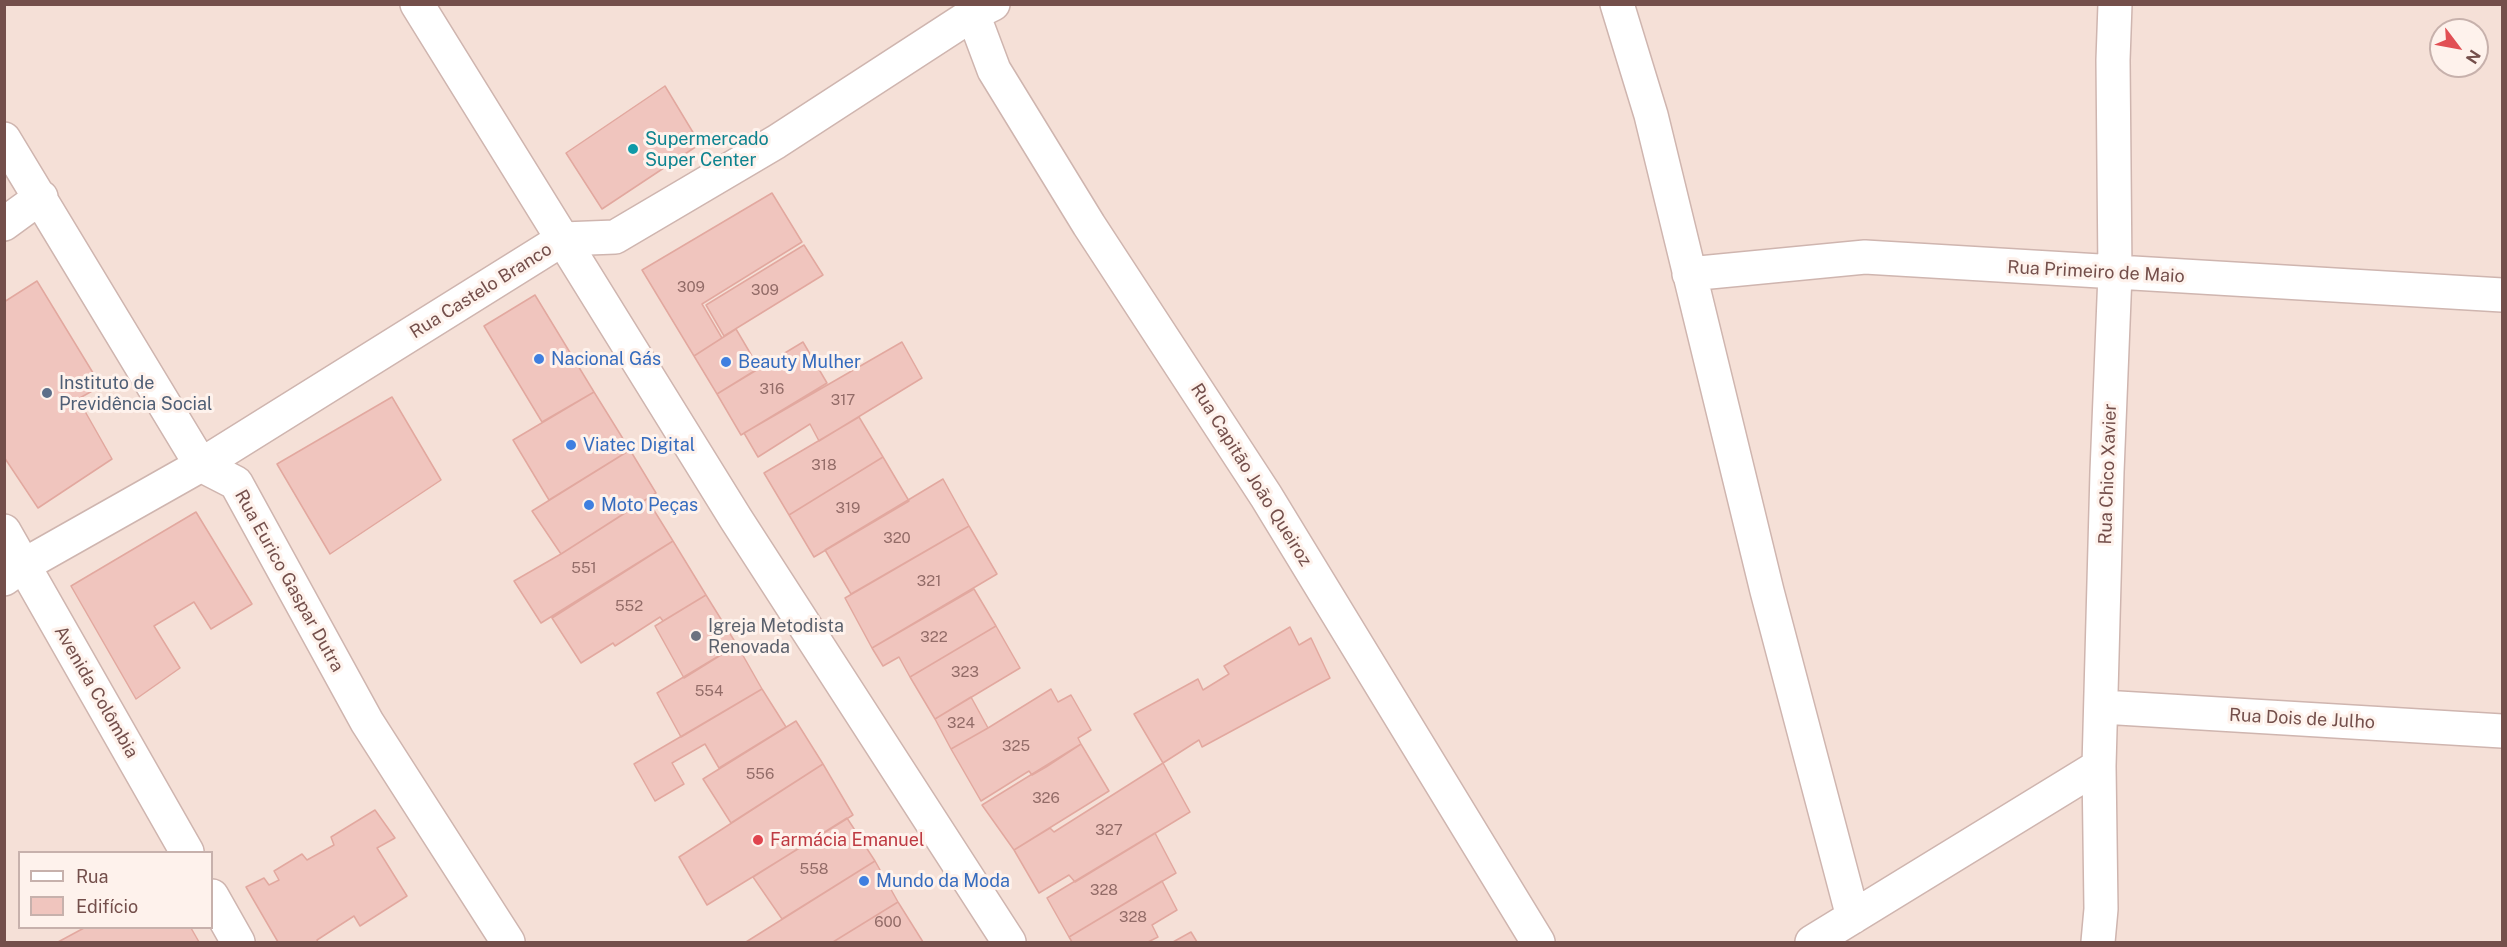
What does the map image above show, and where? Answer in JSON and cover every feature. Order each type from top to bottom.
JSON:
[{"type":"street","points":[[417,4],[736,519],[1009,942]]},
{"type":"street","points":[[1617,4],[1651,115],[1767,591],[1853,917]]},
{"type":"street","name":"Rua Chico Xavier","points":[[2098,942],[2101,909],[2099,766],[2115,274],[2113,60],[2115,4]]},
{"type":"street","name":"Rua Castelo Branco","points":[[14,572],[201,465],[563,239],[615,237],[776,142],[980,8]]},
{"type":"street","name":"Rua Capitão João Queiroz","points":[[980,8],[994,70],[1089,225],[1266,496],[1538,942]]},
{"type":"street","points":[[4,139],[201,465]]},
{"type":"street","points":[[4,224],[41,197]]},
{"type":"street","name":"Rua Primeiro de Maio","points":[[1689,274],[1865,257],[2115,274],[2502,295]]},
{"type":"street","name":"Rua Eurico Gaspar Dutra","points":[[201,465],[236,483],[367,722],[508,942]]},
{"type":"street","name":"Avenida Colômbia","points":[[4,531],[14,572],[186,851]]},
{"type":"street","name":"Rua Dois de Julho","points":[[2102,707],[2502,731]]},
{"type":"street","points":[[1812,942],[2099,766]]},
{"type":"street","points":[[213,898],[238,942]]},
{"type":"shaded area","points":[[5,5],[2502,5],[2502,942],[5,942]]},
{"type":"building","name":"Supermercado Super Center","points":[[665,86],[700,144],[602,209],[566,153]]},
{"type":"building","points":[[772,193],[802,242],[702,304],[722,338],[694,356],[642,270]]},
{"type":"building","points":[[804,245],[823,275],[724,336],[706,305]]},
{"type":"building","name":"Instituto de Previdência Social","points":[[37,281],[101,386],[78,399],[112,459],[38,508],[4,457],[4,302]]},
{"type":"building","name":"Nacional Gás","points":[[535,295],[594,392],[542,422],[484,326]]},
{"type":"building","name":"Beauty Mulher","points":[[736,329],[759,368],[717,394],[694,356]]},
{"type":"building","points":[[803,342],[827,383],[741,435],[717,394]]},
{"type":"building","points":[[902,342],[922,378],[819,441],[810,424],[758,457],[744,433]]},
{"type":"building","name":"Viatec Digital","points":[[594,392],[630,450],[549,500],[513,440]]},
{"type":"building","points":[[392,397],[441,480],[330,554],[277,464]]},
{"type":"building","points":[[859,417],[883,457],[789,515],[764,473]]},
{"type":"building","name":"Moto Peças","points":[[630,450],[656,493],[561,554],[532,511]]},
{"type":"building","points":[[883,457],[909,501],[814,557],[789,515]]},
{"type":"building","points":[[943,479],[969,526],[851,594],[825,550]]},
{"type":"building","points":[[647,499],[673,541],[541,623],[514,581]]},
{"type":"building","points":[[196,512],[252,604],[211,629],[194,602],[154,626],[180,668],[136,699],[71,586]]},
{"type":"building","points":[[969,526],[997,574],[872,648],[845,598]]},
{"type":"building","points":[[673,541],[706,595],[663,621],[660,617],[615,646],[613,643],[581,663],[552,618]]},
{"type":"building","points":[[974,589],[996,626],[910,677],[899,657],[883,666],[872,648]]},
{"type":"building","name":"Igreja Metodista Renovada","points":[[706,595],[737,645],[684,678],[655,626]]},
{"type":"building","points":[[996,626],[1020,668],[935,719],[910,677]]},
{"type":"building","points":[[1290,627],[1299,645],[1311,638],[1330,678],[1202,747],[1199,740],[1163,763],[1134,714],[1198,679],[1203,690],[1229,674],[1224,666]]},
{"type":"building","points":[[737,645],[762,689],[681,737],[657,693]]},
{"type":"building","points":[[762,689],[786,727],[719,768],[705,744],[672,763],[684,784],[655,801],[634,764]]},
{"type":"building","points":[[1051,689],[1058,702],[1071,695],[1091,730],[1078,738],[1081,744],[1046,767],[1032,775],[1029,771],[981,801],[951,749]]},
{"type":"building","points":[[971,697],[988,728],[951,749],[935,719]]},
{"type":"building","points":[[796,721],[823,764],[731,823],[703,779]]},
{"type":"building","points":[[1081,744],[1109,791],[1014,850],[982,805]]},
{"type":"building","points":[[1163,763],[1190,812],[1075,882],[1069,875],[1039,893],[1014,850],[1050,828],[1054,832]]},
{"type":"building","name":"Farmácia Emanuel","points":[[823,764],[853,815],[707,905],[679,857]]},
{"type":"building","points":[[375,810],[395,838],[377,848],[407,896],[360,926],[354,916],[317,940],[318,942],[278,942],[246,887],[264,878],[269,885],[279,880],[274,871],[302,854],[307,860],[334,845],[331,837]]},
{"type":"building","points":[[847,818],[875,861],[782,919],[753,877]]},
{"type":"building","points":[[1155,833],[1176,873],[1069,937],[1047,898]]},
{"type":"building","name":"Mundo da Moda","points":[[875,861],[898,902],[833,942],[746,942]]},
{"type":"building","points":[[1162,881],[1177,910],[1152,925],[1158,937],[1148,942],[1072,942],[1069,937]]},
{"type":"building","points":[[898,902],[923,942],[833,942]]},
{"type":"building","points":[[82,929],[192,929],[199,942],[58,942]]},
{"type":"building","points":[[1191,932],[1197,942],[1173,942]]},
{"type":"place","name":"Supermercado Super Center","points":[[633,149]]},
{"type":"place","name":"Nacional Gás","points":[[539,359]]},
{"type":"place","name":"Beauty Mulher","points":[[726,362]]},
{"type":"place","name":"Instituto de Previdência Social","points":[[47,393]]},
{"type":"place","name":"Viatec Digital","points":[[571,445]]},
{"type":"place","name":"Moto Peças","points":[[589,505]]},
{"type":"place","name":"Igreja Metodista Renovada","points":[[696,636]]},
{"type":"place","name":"Farmácia Emanuel","points":[[758,840]]},
{"type":"place","name":"Mundo da Moda","points":[[864,881]]}]
